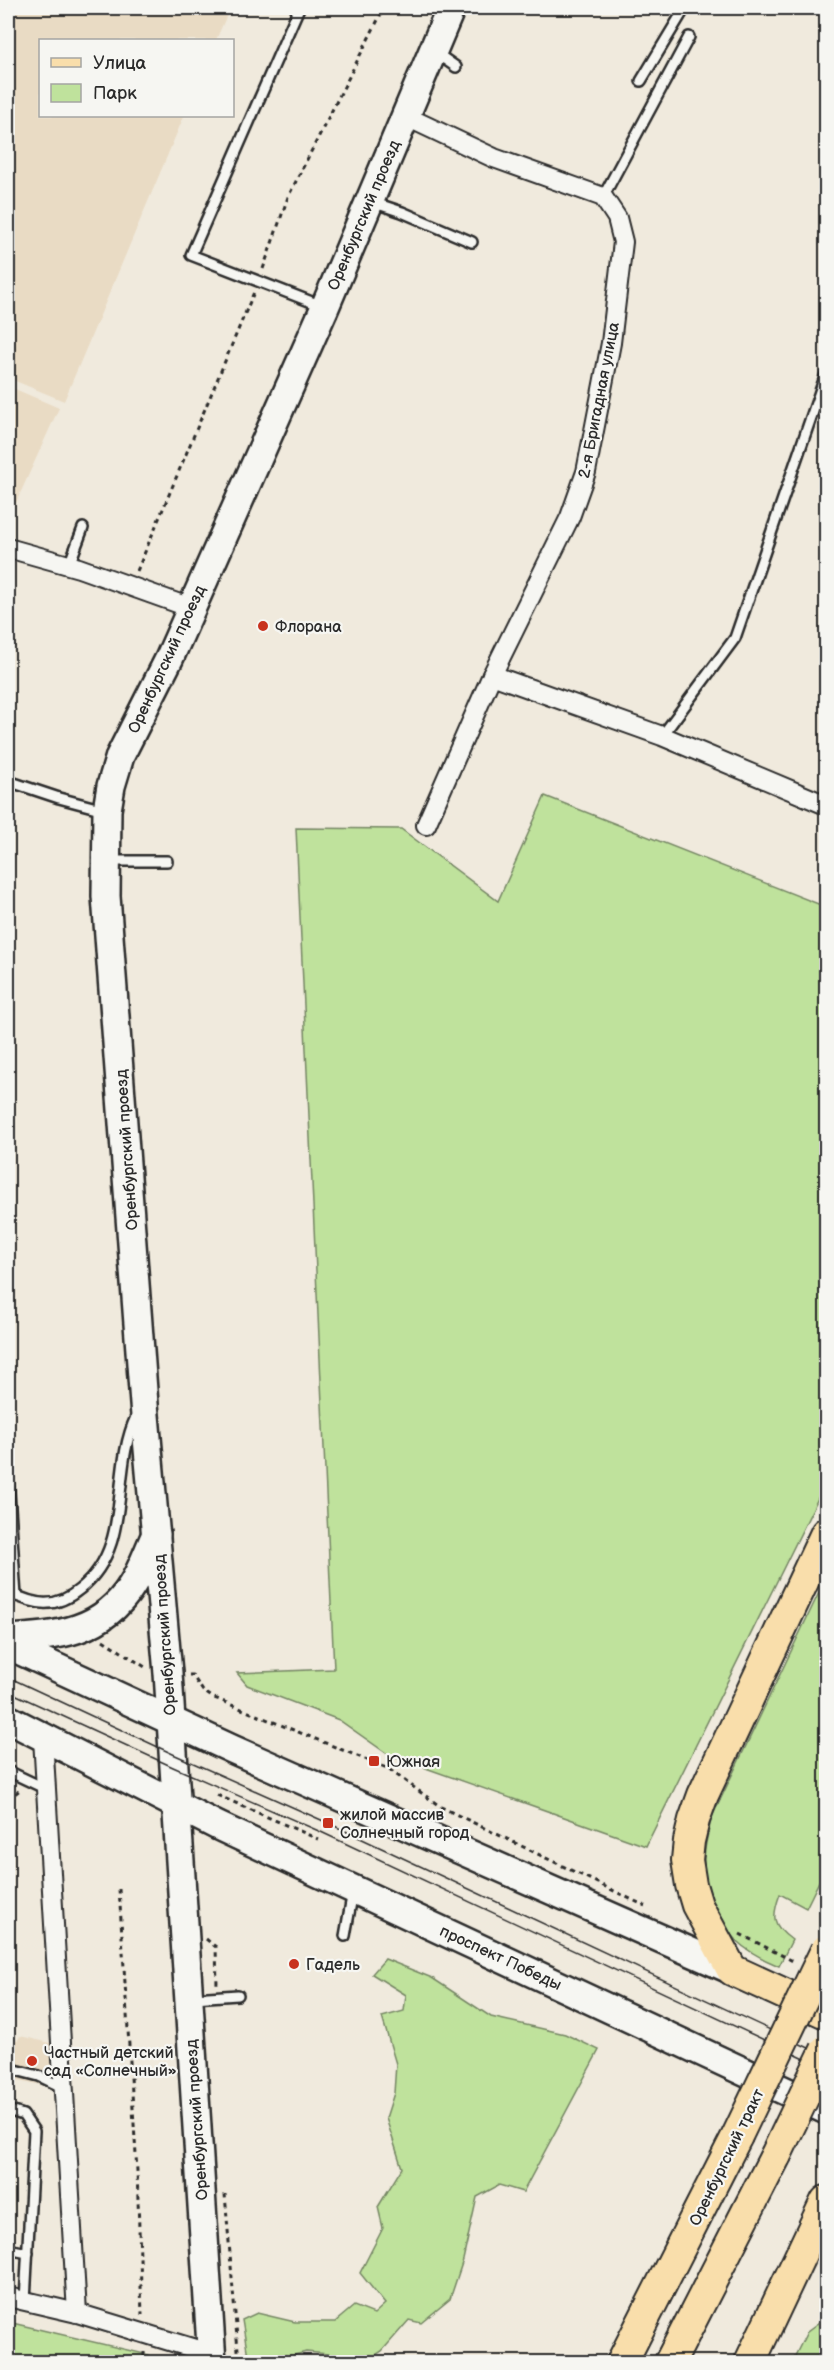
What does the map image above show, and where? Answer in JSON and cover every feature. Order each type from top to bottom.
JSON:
[{"type":"main road","name":"Оренбургский проезд","points":[[212,2358],[171,1719],[144,1404],[105,861],[107,810],[120,756],[169,659],[325,307],[451,8]]},
{"type":"main road","points":[[8,1639],[66,1634],[88,1625],[108,1612],[120,1601],[132,1584],[156,1533]]},
{"type":"main road","points":[[732,1970],[698,1905],[691,1885],[687,1860],[694,1820],[712,1772],[826,1533]]},
{"type":"main road","points":[[8,1645],[339,1797],[826,2013]]},
{"type":"main road","name":"проспект Победы","points":[[8,1719],[175,1805],[826,2110]]},
{"type":"main road","name":"Оренбургский тракт","points":[[622,2362],[737,2136],[826,1950]]},
{"type":"main road","points":[[670,2362],[776,2155],[826,2050]]},
{"type":"main road","points":[[750,2362],[826,2201]]},
{"type":"street","points":[[405,116],[494,158],[603,197]]},
{"type":"street","name":"2-я Бригадная улица","points":[[426,825],[492,675],[570,517],[586,472],[611,344],[623,243],[617,218],[603,197]]},
{"type":"street","points":[[8,548],[69,565],[191,608]]},
{"type":"street","points":[[492,675],[662,736],[826,805]]},
{"type":"street","points":[[43,1738],[77,2313]]},
{"type":"street","points":[[16,2299],[77,2313],[212,2358]]},
{"type":"lane","points":[[299,8],[191,255],[325,307]]},
{"type":"lane","points":[[641,81],[685,8]]},
{"type":"lane","points":[[603,197],[689,37]]},
{"type":"lane","points":[[434,52],[456,67]]},
{"type":"lane","points":[[368,201],[402,212],[472,243]]},
{"type":"lane","points":[[662,736],[735,638],[826,374]]},
{"type":"lane","points":[[69,565],[83,528]]},
{"type":"lane","points":[[8,781],[59,798],[107,810]]},
{"type":"lane","points":[[105,861],[168,861]]},
{"type":"lane","points":[[8,1478],[12,1594],[38,1603],[63,1600],[87,1584],[106,1557],[116,1529],[128,1440],[144,1404]]},
{"type":"lane","points":[[8,1771],[46,1790]]},
{"type":"lane","points":[[345,1936],[354,1888]]},
{"type":"lane","points":[[188,1998],[238,1995]]},
{"type":"lane","points":[[8,2068],[39,2076],[64,2088]]},
{"type":"lane","points":[[8,2110],[23,2115],[34,2131],[28,2253],[16,2299]]},
{"type":"lane","points":[[8,2249],[28,2253]]},
{"type":"path","points":[[127,585],[136,573],[259,281],[288,197],[384,8]]},
{"type":"path","points":[[98,1636],[149,1670]]},
{"type":"path","points":[[184,1675],[192,1675],[203,1691],[212,1696],[387,1768],[441,1807],[651,1908]]},
{"type":"path","points":[[217,1795],[318,1839]]},
{"type":"path","points":[[119,1888],[137,2171],[144,2362]]},
{"type":"path","points":[[733,1930],[795,1962]]},
{"type":"path","points":[[205,1938],[216,1947],[218,1983],[215,1996]]},
{"type":"path","points":[[225,2185],[239,2362]]},
{"type":"shaded area","points":[[8,8],[230,8],[216,39],[39,39],[39,117],[184,117],[64,401],[8,378]]},
{"type":"shaded area","points":[[8,386],[59,408],[9,518],[8,518]]},
{"type":"shaded area","name":"Частный детский сад «Солнечный»","points":[[20,2036],[55,2044],[56,2078],[51,2087],[8,2078],[8,2037],[18,2040]]},
{"type":"green space","points":[[545,796],[826,907],[826,1482],[646,1846],[389,1755],[339,1720],[247,1685],[237,1673],[334,1669],[296,828],[401,829],[498,901]]},
{"type":"green space","points":[[826,1578],[826,1867],[806,1908],[780,1894],[775,1920],[780,1930],[792,1940],[779,1966],[754,1954],[729,1933],[717,1912],[705,1882],[704,1854],[712,1817]]},
{"type":"green space","points":[[385,1959],[432,1978],[491,2017],[565,2034],[599,2050],[523,2192],[499,2185],[477,2197],[463,2260],[450,2299],[421,2323],[409,2320],[382,2351],[365,2362],[341,2362],[328,2354],[306,2352],[269,2362],[249,2362],[242,2320],[257,2313],[295,2322],[335,2322],[354,2306],[374,2314],[385,2304],[360,2273],[383,2228],[378,2207],[402,2168],[386,2118],[394,2093],[396,2064],[382,2017],[404,2011],[406,1995],[372,1974]]},
{"type":"green space","points":[[826,2318],[826,2362],[792,2362],[807,2332]]},
{"type":"green space","points":[[8,2322],[149,2355],[148,2362],[106,2362],[80,2358],[78,2362],[8,2362]]},
{"type":"tram line","points":[[8,1677],[328,1823],[826,2056]]},
{"type":"tram line","points":[[8,1691],[321,1832],[826,2069]]},
{"type":"place","name":"Флорана","points":[[263,626]]},
{"type":"place","name":"Южная","points":[[374,1761]]},
{"type":"place","name":"жилой массив Солнечный город","points":[[328,1823]]},
{"type":"place","name":"Гадель","points":[[294,1964]]},
{"type":"place","name":"Частный детский сад «Солнечный»","points":[[32,2061]]}]
